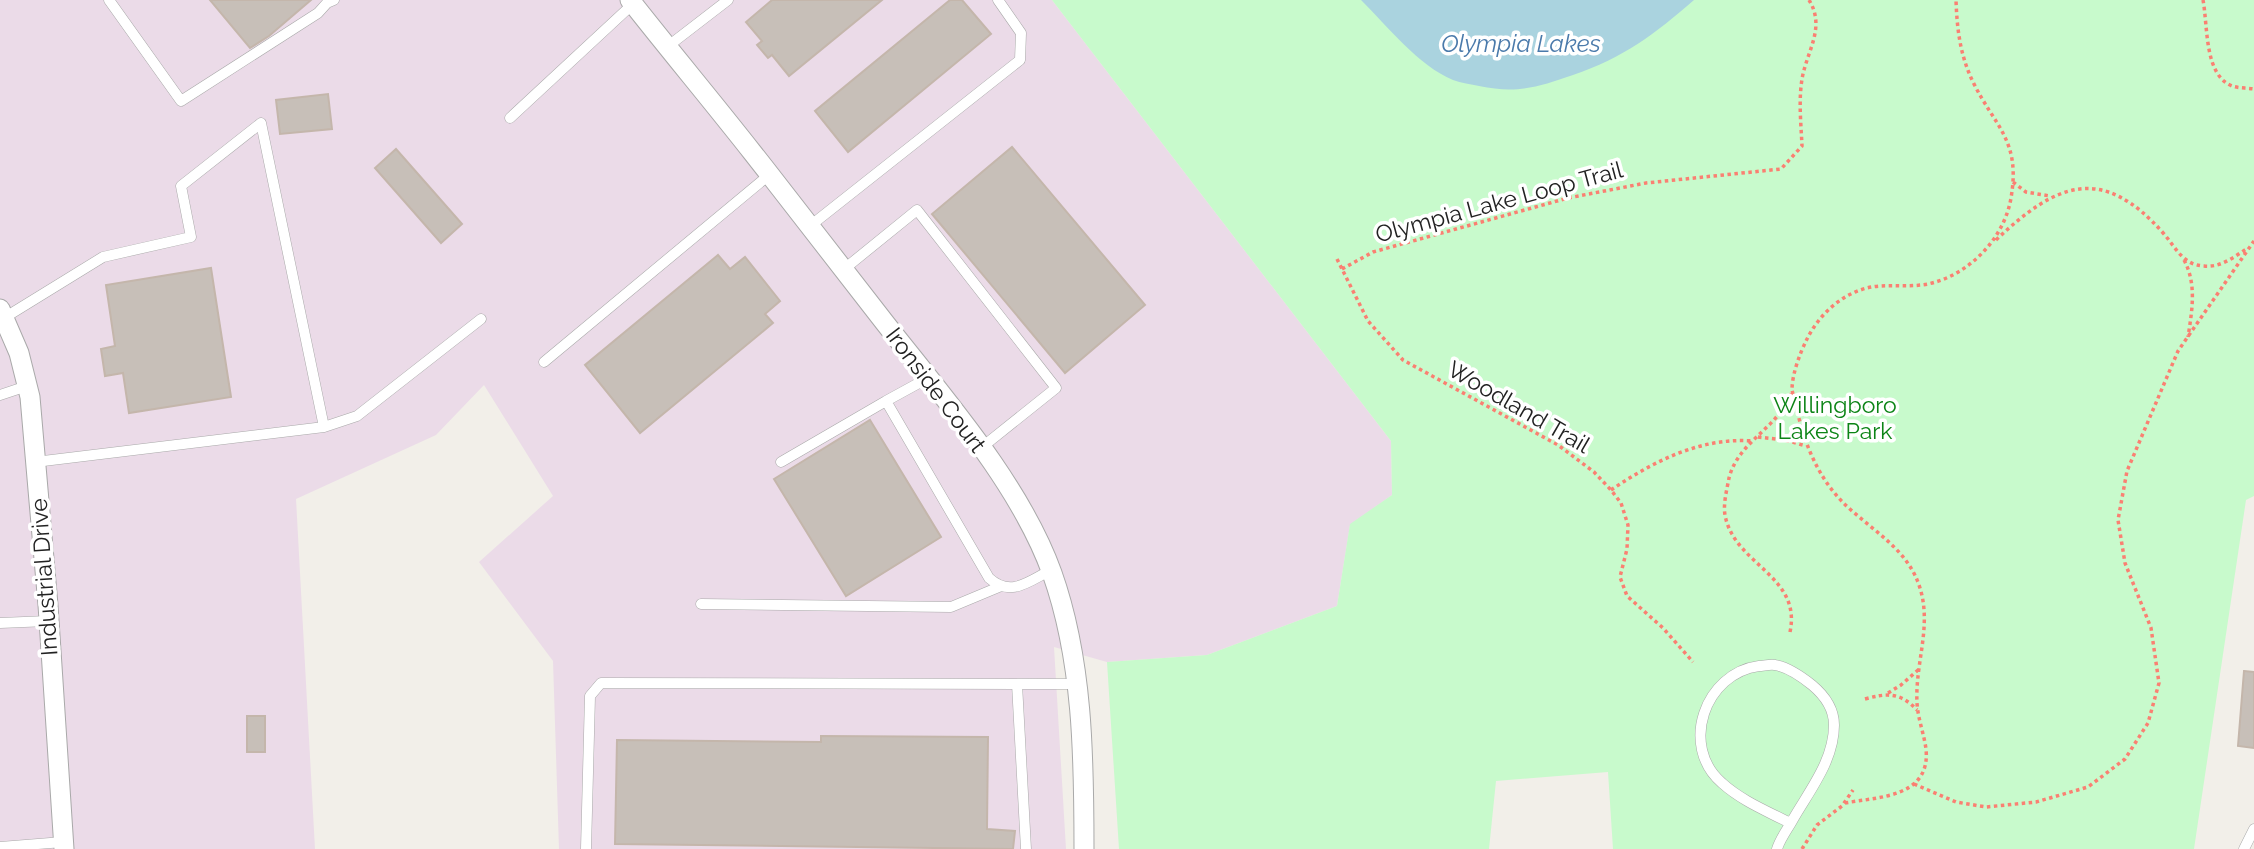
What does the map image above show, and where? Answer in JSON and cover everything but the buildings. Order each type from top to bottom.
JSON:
[{"type":"street","name":"Ironside Court","points":[[634,1],[667,47],[928,378],[981,448],[1024,515],[1051,570],[1066,622],[1077,684],[1084,849]]},
{"type":"street","name":"Industrial Drive","points":[[2,314],[19,353],[27,386],[64,845]]},
{"type":"lane","points":[[108,0],[181,101],[334,0]]},
{"type":"lane","points":[[667,47],[728,0]]},
{"type":"lane","points":[[810,226],[1020,60],[1021,33],[999,0]]},
{"type":"lane","points":[[510,118],[634,1]]},
{"type":"lane","points":[[2,314],[103,257],[191,237],[181,186],[261,123],[324,427]]},
{"type":"lane","points":[[544,362],[769,175]]},
{"type":"lane","points":[[843,270],[917,210],[1056,388],[981,448]]},
{"type":"lane","points":[[35,462],[324,427],[357,416],[481,319]]},
{"type":"lane","points":[[781,462],[928,378]]},
{"type":"lane","points":[[0,395],[27,386]]},
{"type":"lane","points":[[886,401],[989,578],[999,587]]},
{"type":"lane","points":[[701,604],[951,607],[999,587],[1014,588],[1051,570]]},
{"type":"lane","points":[[0,623],[48,621]]},
{"type":"lane","points":[[1777,849],[1823,768],[1830,750],[1834,723],[1826,696],[1804,678],[1774,664],[1745,668],[1721,682],[1704,707],[1699,736],[1705,761],[1720,782],[1790,823]]},
{"type":"lane","points":[[586,849],[590,696],[600,683],[1077,684]]},
{"type":"lane","points":[[1017,684],[1026,849]]},
{"type":"lane","points":[[2244,849],[2254,829]]},
{"type":"lane","points":[[0,847],[64,845]]},
{"type":"path","name":"Olympia Lake Loop Trail","points":[[1342,270],[1373,252],[1568,198],[1646,183],[1781,169],[1802,146],[1802,75],[1816,34],[1814,9],[1809,0]]},
{"type":"path","points":[[1956,0],[1957,29],[1962,55],[1973,83],[1999,123],[2009,145],[2013,166],[2014,181],[2010,202],[2003,222],[1989,247]]},
{"type":"path","points":[[2203,0],[2216,76],[2232,86],[2254,89]]},
{"type":"path","points":[[2014,181],[2026,192],[2052,196]]},
{"type":"path","points":[[1790,632],[1793,616],[1784,590],[1743,549],[1724,514],[1735,461],[1779,417],[1792,390],[1799,357],[1806,341],[1814,326],[1838,300],[1873,287],[1914,285],[1939,280],[1975,261],[2009,228],[2052,196],[2078,188],[2103,191],[2123,198],[2146,214],[2184,260],[2192,275],[2192,312],[2188,338]]},
{"type":"path","points":[[1914,784],[1956,802],[1986,807],[2036,802],[2088,787],[2125,759],[2148,723],[2159,682],[2151,628],[2125,563],[2118,520],[2127,471],[2178,351],[2254,241]]},
{"type":"path","points":[[2184,260],[2205,267],[2226,262],[2250,247]]},
{"type":"path","name":"Woodland Trail","points":[[1337,259],[1368,321],[1403,360],[1558,446],[1594,472],[1611,490],[1621,503],[1628,525],[1627,550],[1620,577],[1627,596],[1663,628],[1693,662]]},
{"type":"path","points":[[1792,390],[1806,446],[1838,497],[1894,545],[1912,569],[1920,586],[1926,621],[1919,669],[1918,711],[1926,757],[1920,776],[1906,790],[1844,803]]},
{"type":"path","points":[[1758,437],[1806,446]]},
{"type":"path","points":[[1611,490],[1644,468],[1697,446],[1728,439],[1753,441]]},
{"type":"path","points":[[1865,699],[1887,693],[1919,669]]},
{"type":"path","points":[[1887,693],[1903,698],[1918,711]]},
{"type":"path","points":[[1802,849],[1817,825],[1844,803],[1853,790]]},
{"type":"shaded area","points":[[0,0],[1052,0],[1391,441],[1392,495],[1350,525],[1337,606],[1207,655],[1107,662],[1054,647],[1066,849],[559,849],[553,661],[479,562],[553,496],[484,385],[436,435],[296,499],[315,849],[0,849]]},
{"type":"green space","name":"Willingboro Lakes Park","points":[[1052,0],[2254,0],[2254,496],[2246,500],[2194,849],[1613,849],[1608,772],[1496,781],[1489,849],[1119,849],[1107,662],[1207,655],[1337,606],[1350,524],[1392,495],[1391,441]]},
{"type":"water","name":"Olympia Lakes","points":[[1361,0],[1694,0],[1652,34],[1608,61],[1549,83],[1505,89],[1459,82],[1440,74],[1404,44]]}]
